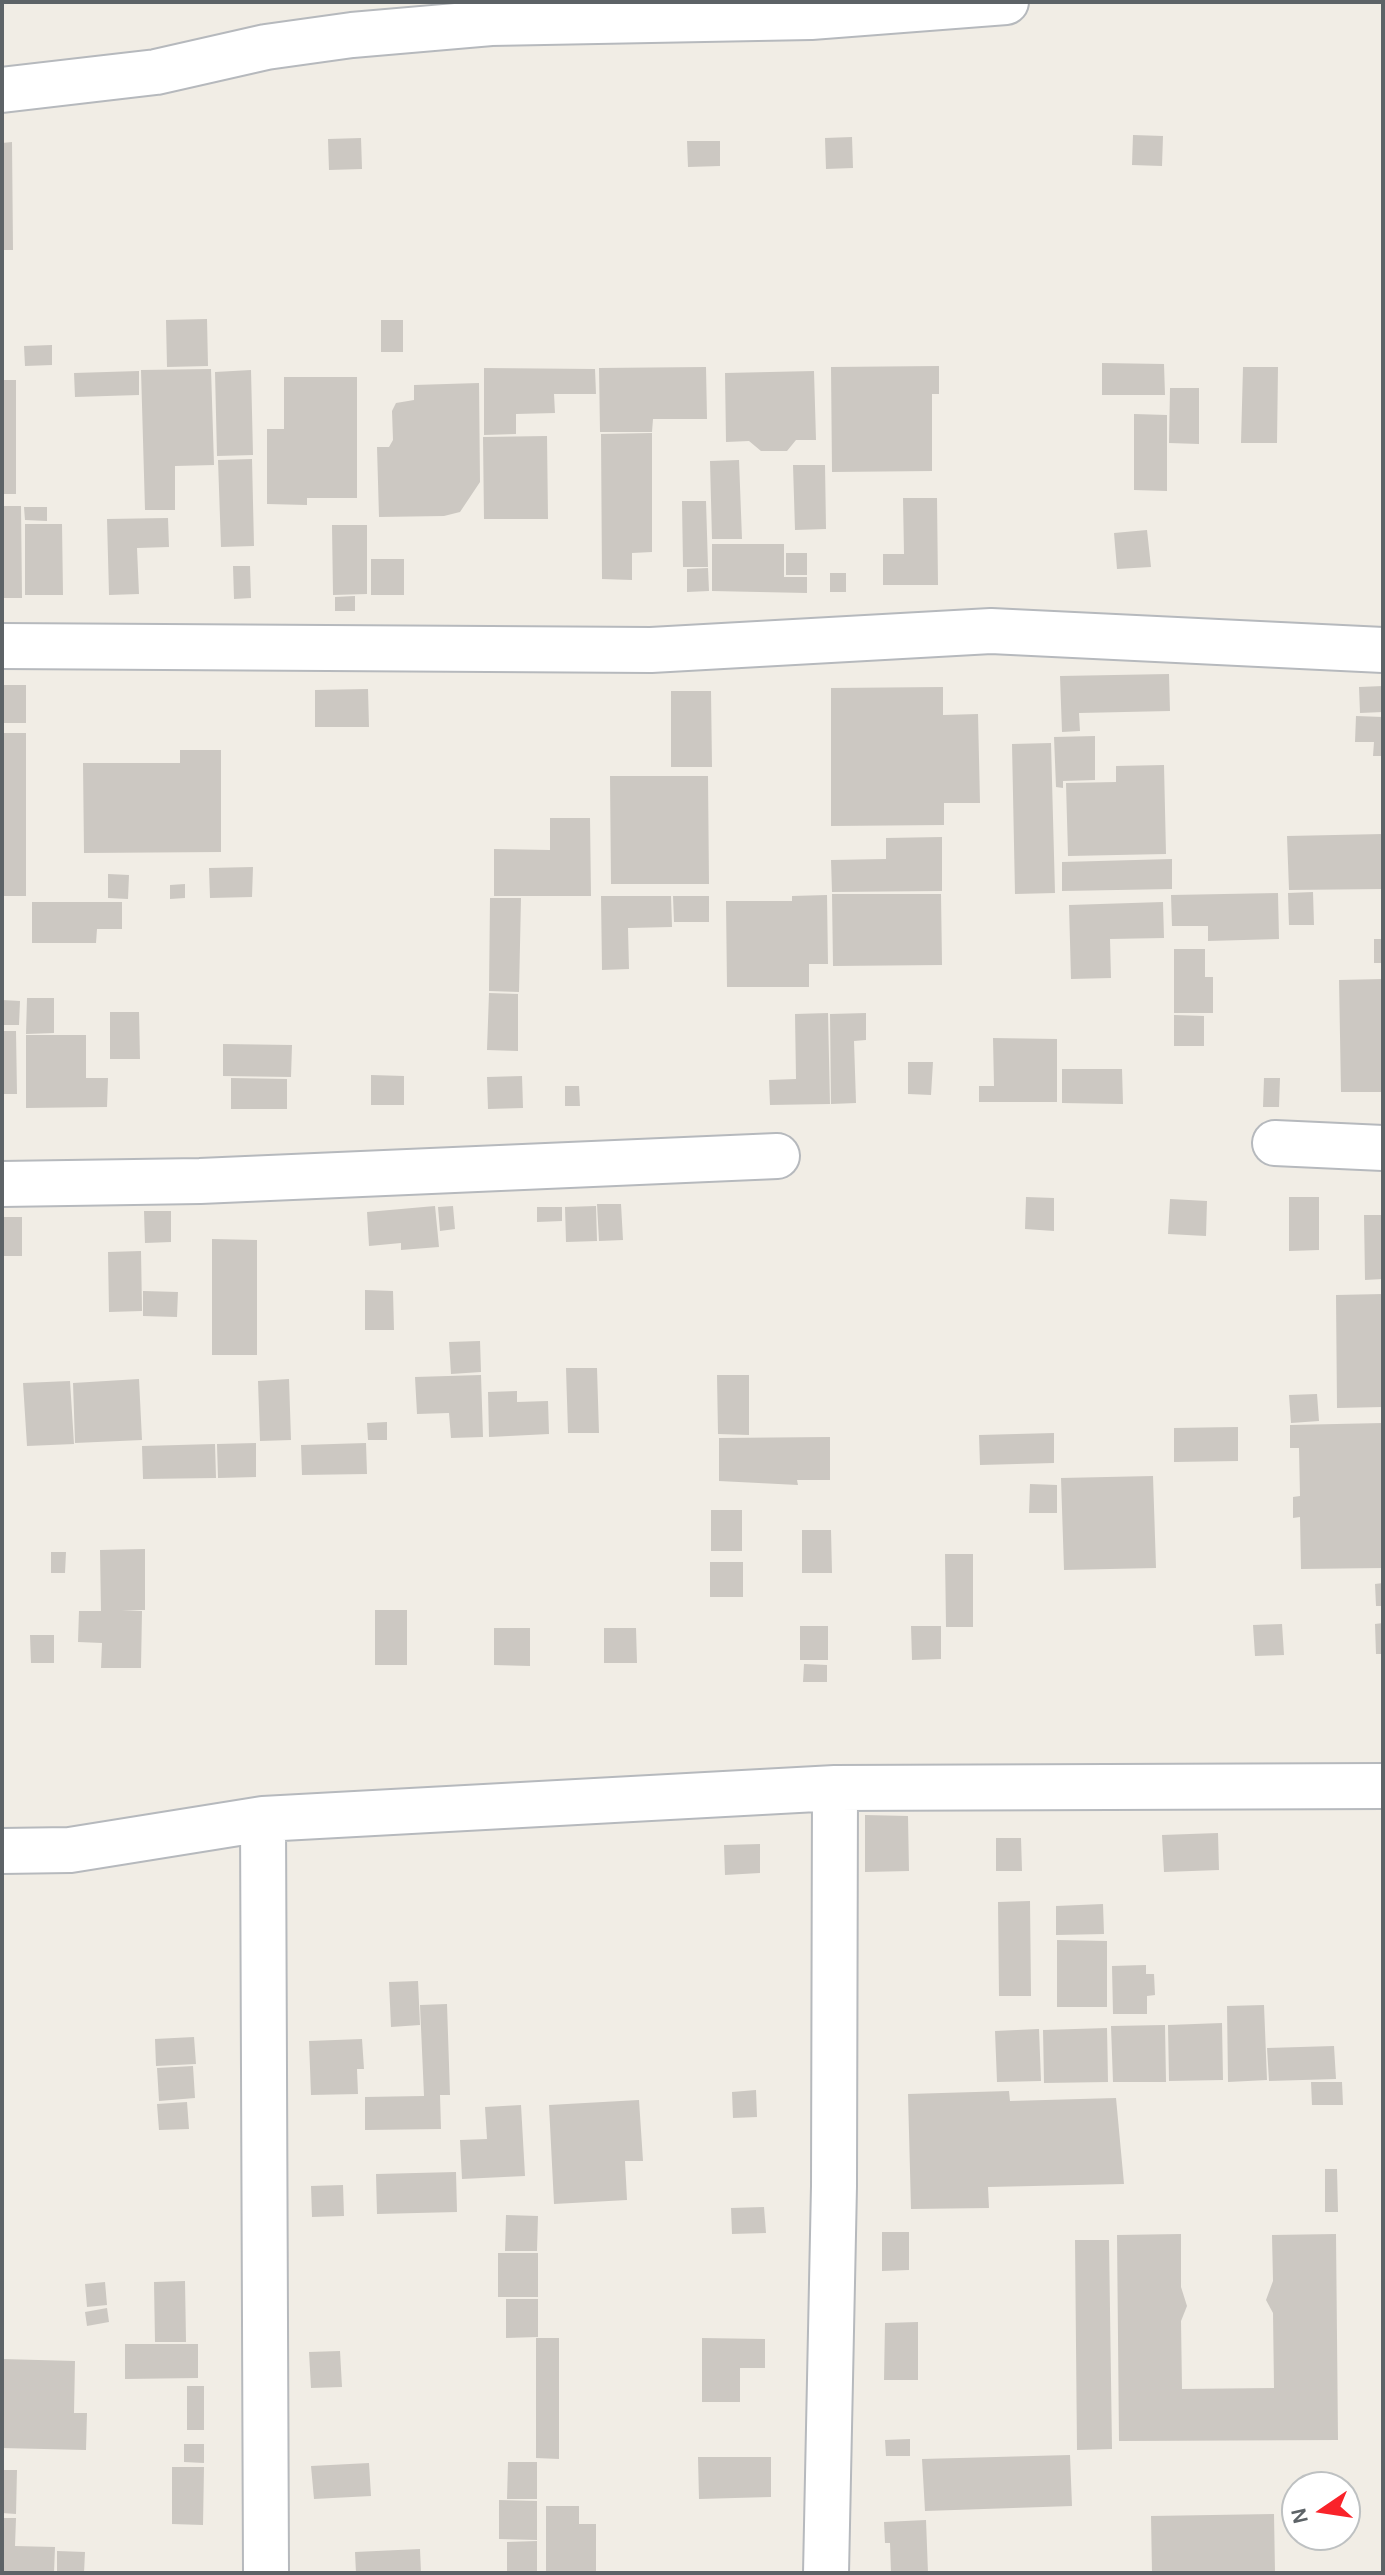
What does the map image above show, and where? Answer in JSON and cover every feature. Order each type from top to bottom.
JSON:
[{"type":"street","points":[[2,90],[156,72],[266,47],[352,35],[491,23],[811,17],[1006,2]]},
{"type":"street","points":[[2,646],[651,650],[991,631],[1383,650]]},
{"type":"street","points":[[1275,1143],[1383,1148]]},
{"type":"street","points":[[2,1184],[200,1181],[777,1156]]},
{"type":"street","points":[[2,1851],[70,1850],[263,1819],[835,1788],[1383,1786]]},
{"type":"street","points":[[826,2573],[834,2186],[835,1788]]},
{"type":"street","points":[[263,1819],[266,2573]]},
{"type":"building","points":[[1133,135],[1163,136],[1162,166],[1132,165]]},
{"type":"building","points":[[852,137],[853,168],[826,169],[825,138]]},
{"type":"building","points":[[361,138],[362,169],[329,170],[328,139]]},
{"type":"building","points":[[687,141],[720,141],[720,166],[688,167]]},
{"type":"building","points":[[12,142],[13,250],[2,250],[2,143]]},
{"type":"building","points":[[207,319],[208,366],[167,367],[166,320]]},
{"type":"building","points":[[381,320],[403,320],[403,352],[381,352]]},
{"type":"building","points":[[52,345],[52,365],[25,366],[24,346]]},
{"type":"building","points":[[1102,363],[1164,364],[1165,395],[1102,395]]},
{"type":"building","points":[[939,366],[939,394],[932,394],[932,471],[832,472],[831,367]]},
{"type":"building","points":[[706,367],[707,419],[653,419],[652,432],[600,432],[599,368]]},
{"type":"building","points":[[1243,367],[1278,367],[1277,443],[1241,443]]},
{"type":"building","points":[[484,368],[595,369],[596,394],[554,394],[555,413],[516,414],[516,434],[484,435]]},
{"type":"building","points":[[211,369],[214,465],[175,466],[175,510],[145,510],[141,370]]},
{"type":"building","points":[[251,370],[253,455],[217,456],[215,372]]},
{"type":"building","points":[[139,371],[139,395],[75,397],[74,373]]},
{"type":"building","points":[[814,371],[816,440],[796,440],[787,451],[761,451],[749,441],[726,442],[725,373]]},
{"type":"building","points":[[284,377],[357,377],[357,498],[307,498],[307,505],[267,504],[267,429],[284,429]]},
{"type":"building","points":[[2,380],[16,380],[16,494],[2,494]]},
{"type":"building","points":[[479,383],[480,482],[460,512],[444,516],[379,517],[377,447],[389,447],[393,440],[392,411],[396,403],[414,400],[414,385]]},
{"type":"building","points":[[1170,388],[1199,388],[1199,444],[1169,443]]},
{"type":"building","points":[[1134,414],[1167,415],[1167,491],[1134,490]]},
{"type":"building","points":[[652,433],[652,552],[632,553],[632,580],[602,579],[601,434]]},
{"type":"building","points":[[547,436],[548,519],[484,519],[483,437]]},
{"type":"building","points":[[252,459],[254,546],[221,547],[218,460]]},
{"type":"building","points":[[739,460],[742,539],[712,539],[710,461]]},
{"type":"building","points":[[793,465],[825,465],[826,529],[795,530]]},
{"type":"building","points":[[903,498],[937,498],[938,585],[883,585],[883,554],[904,554]]},
{"type":"building","points":[[682,501],[706,501],[708,567],[683,567]]},
{"type":"building","points":[[2,506],[21,506],[22,598],[2,598]]},
{"type":"building","points":[[24,507],[47,507],[47,521],[25,520]]},
{"type":"building","points":[[168,518],[169,547],[137,548],[139,594],[109,595],[107,519]]},
{"type":"building","points":[[25,524],[62,524],[63,595],[25,595]]},
{"type":"building","points":[[332,525],[367,525],[367,594],[333,595]]},
{"type":"building","points":[[1147,530],[1151,567],[1117,569],[1114,533]]},
{"type":"building","points":[[712,544],[784,544],[784,577],[807,577],[807,593],[712,591]]},
{"type":"building","points":[[786,553],[807,553],[807,575],[786,575]]},
{"type":"building","points":[[371,559],[404,559],[404,595],[371,595]]},
{"type":"building","points":[[233,566],[250,566],[251,598],[234,599]]},
{"type":"building","points":[[708,568],[709,591],[687,592],[687,569]]},
{"type":"building","points":[[830,573],[846,573],[846,592],[830,592]]},
{"type":"building","points":[[355,596],[355,611],[335,611],[335,597]]},
{"type":"building","points":[[1169,674],[1170,711],[1079,713],[1080,731],[1062,732],[1060,676]]},
{"type":"building","points":[[2,685],[26,685],[26,723],[2,723]]},
{"type":"building","points":[[1383,686],[1383,712],[1360,713],[1359,687]]},
{"type":"building","points":[[943,687],[943,715],[978,714],[980,803],[944,803],[944,825],[831,826],[831,688]]},
{"type":"building","points":[[368,689],[369,727],[315,727],[315,690]]},
{"type":"building","points":[[671,691],[711,691],[712,767],[671,767]]},
{"type":"building","points":[[1356,716],[1383,717],[1383,756],[1373,756],[1374,742],[1355,742]]},
{"type":"building","points":[[2,733],[26,733],[26,896],[2,896]]},
{"type":"building","points":[[1095,736],[1095,780],[1063,781],[1063,788],[1056,787],[1054,737]]},
{"type":"building","points":[[1051,743],[1055,893],[1015,894],[1012,744]]},
{"type":"building","points":[[180,750],[221,750],[221,852],[84,853],[83,763],[180,763]]},
{"type":"building","points":[[1164,765],[1166,854],[1068,856],[1066,783],[1116,782],[1116,766]]},
{"type":"building","points":[[610,776],[708,776],[709,884],[611,884]]},
{"type":"building","points":[[550,818],[590,818],[591,896],[494,896],[494,849],[550,850]]},
{"type":"building","points":[[1383,834],[1383,889],[1289,890],[1287,836]]},
{"type":"building","points":[[942,837],[942,891],[832,892],[831,860],[886,859],[886,838]]},
{"type":"building","points":[[1172,859],[1172,889],[1062,891],[1062,862]]},
{"type":"building","points":[[253,867],[252,897],[210,898],[209,868]]},
{"type":"building","points":[[108,874],[129,875],[128,899],[108,898]]},
{"type":"building","points":[[185,884],[185,898],[170,899],[170,885]]},
{"type":"building","points":[[1313,892],[1314,925],[1289,925],[1288,893]]},
{"type":"building","points":[[1278,893],[1279,939],[1208,941],[1208,926],[1172,926],[1171,895]]},
{"type":"building","points":[[832,894],[941,894],[942,965],[833,966]]},
{"type":"building","points":[[827,895],[828,964],[809,964],[809,987],[727,987],[726,901],[792,901],[792,896]]},
{"type":"building","points":[[601,896],[671,896],[672,927],[628,928],[629,969],[602,970]]},
{"type":"building","points":[[673,896],[709,896],[709,922],[674,922]]},
{"type":"building","points":[[490,898],[521,898],[519,992],[489,991]]},
{"type":"building","points":[[32,902],[122,902],[122,929],[97,929],[96,943],[32,943]]},
{"type":"building","points":[[1163,902],[1164,938],[1110,939],[1111,978],[1071,979],[1069,905]]},
{"type":"building","points":[[1374,939],[1383,939],[1383,963],[1374,963]]},
{"type":"building","points":[[1174,949],[1205,949],[1205,977],[1213,977],[1213,1013],[1174,1013]]},
{"type":"building","points":[[1383,979],[1383,1092],[1341,1092],[1339,980]]},
{"type":"building","points":[[489,993],[518,994],[518,1051],[487,1050]]},
{"type":"building","points":[[27,998],[54,998],[54,1033],[26,1034]]},
{"type":"building","points":[[2,1000],[20,1001],[19,1025],[2,1025]]},
{"type":"building","points":[[110,1012],[139,1012],[140,1059],[110,1059]]},
{"type":"building","points":[[828,1013],[830,1104],[770,1105],[769,1080],[796,1079],[795,1014]]},
{"type":"building","points":[[866,1013],[866,1040],[854,1041],[856,1103],[831,1104],[830,1014]]},
{"type":"building","points":[[1174,1015],[1204,1016],[1204,1046],[1174,1046]]},
{"type":"building","points":[[2,1031],[16,1031],[17,1094],[2,1094]]},
{"type":"building","points":[[26,1035],[86,1035],[86,1078],[108,1078],[107,1107],[26,1108]]},
{"type":"building","points":[[993,1038],[1057,1039],[1057,1102],[979,1102],[979,1086],[994,1086]]},
{"type":"building","points":[[223,1044],[292,1045],[291,1077],[223,1076]]},
{"type":"building","points":[[908,1062],[933,1062],[931,1095],[908,1094]]},
{"type":"building","points":[[1062,1069],[1122,1069],[1123,1104],[1062,1103]]},
{"type":"building","points":[[371,1075],[404,1076],[404,1105],[371,1105]]},
{"type":"building","points":[[522,1076],[523,1108],[488,1109],[487,1077]]},
{"type":"building","points":[[231,1078],[287,1079],[287,1109],[231,1109]]},
{"type":"building","points":[[1264,1078],[1280,1078],[1279,1107],[1263,1107]]},
{"type":"building","points":[[565,1086],[579,1086],[580,1106],[565,1106]]},
{"type":"building","points":[[1026,1197],[1054,1198],[1054,1231],[1025,1229]]},
{"type":"building","points":[[1289,1197],[1319,1197],[1319,1250],[1289,1251]]},
{"type":"building","points":[[1170,1199],[1207,1201],[1206,1236],[1168,1234]]},
{"type":"building","points":[[597,1204],[621,1204],[623,1240],[599,1241]]},
{"type":"building","points":[[435,1206],[439,1247],[401,1250],[401,1243],[369,1246],[367,1212]]},
{"type":"building","points":[[453,1206],[455,1229],[440,1231],[438,1207]]},
{"type":"building","points":[[596,1206],[597,1241],[566,1242],[565,1207]]},
{"type":"building","points":[[537,1207],[562,1207],[562,1221],[537,1222]]},
{"type":"building","points":[[144,1211],[171,1211],[171,1242],[145,1243]]},
{"type":"building","points":[[1364,1215],[1383,1215],[1383,1279],[1365,1280]]},
{"type":"building","points":[[2,1217],[22,1217],[22,1256],[2,1256]]},
{"type":"building","points":[[212,1239],[257,1240],[257,1355],[212,1355]]},
{"type":"building","points":[[141,1251],[142,1311],[109,1312],[108,1252]]},
{"type":"building","points":[[365,1290],[393,1291],[394,1330],[365,1330]]},
{"type":"building","points":[[143,1291],[178,1292],[177,1317],[143,1316]]},
{"type":"building","points":[[1383,1294],[1383,1407],[1337,1408],[1336,1295]]},
{"type":"building","points":[[480,1341],[481,1372],[451,1374],[449,1342]]},
{"type":"building","points":[[566,1368],[597,1368],[599,1433],[568,1433]]},
{"type":"building","points":[[481,1375],[483,1437],[451,1438],[449,1413],[417,1414],[415,1377]]},
{"type":"building","points":[[717,1375],[749,1375],[749,1435],[718,1434]]},
{"type":"building","points":[[139,1379],[142,1440],[75,1443],[73,1383]]},
{"type":"building","points":[[289,1379],[291,1440],[260,1441],[258,1381]]},
{"type":"building","points":[[70,1381],[74,1444],[27,1446],[23,1383]]},
{"type":"building","points":[[517,1391],[517,1402],[548,1401],[549,1434],[489,1437],[488,1392]]},
{"type":"building","points":[[1317,1394],[1319,1421],[1291,1423],[1289,1395]]},
{"type":"building","points":[[387,1422],[387,1440],[368,1440],[367,1423]]},
{"type":"building","points":[[1383,1423],[1383,1568],[1301,1569],[1300,1517],[1293,1518],[1293,1497],[1300,1496],[1299,1448],[1290,1448],[1290,1425]]},
{"type":"building","points":[[1238,1427],[1238,1461],[1174,1462],[1174,1428]]},
{"type":"building","points":[[1054,1433],[1054,1463],[980,1465],[979,1435]]},
{"type":"building","points":[[830,1437],[830,1480],[797,1480],[798,1485],[719,1481],[719,1438]]},
{"type":"building","points":[[256,1443],[256,1477],[218,1478],[217,1444]]},
{"type":"building","points":[[366,1443],[367,1474],[302,1475],[301,1445]]},
{"type":"building","points":[[215,1444],[216,1478],[143,1479],[142,1446]]},
{"type":"building","points":[[1153,1476],[1156,1568],[1064,1570],[1061,1478]]},
{"type":"building","points":[[1030,1484],[1057,1485],[1057,1513],[1029,1513]]},
{"type":"building","points":[[711,1510],[742,1510],[742,1551],[711,1551]]},
{"type":"building","points":[[802,1530],[831,1530],[832,1573],[802,1573]]},
{"type":"building","points":[[145,1549],[145,1610],[122,1610],[142,1611],[141,1668],[101,1668],[102,1643],[78,1642],[79,1611],[101,1611],[100,1550]]},
{"type":"building","points":[[51,1552],[66,1552],[65,1573],[51,1573]]},
{"type":"building","points":[[945,1554],[973,1554],[973,1627],[946,1627]]},
{"type":"building","points":[[710,1562],[743,1562],[743,1597],[710,1597]]},
{"type":"building","points":[[1383,1583],[1383,1606],[1376,1606],[1375,1584]]},
{"type":"building","points":[[375,1610],[407,1610],[407,1665],[375,1665]]},
{"type":"building","points":[[1383,1623],[1383,1654],[1376,1654],[1375,1624]]},
{"type":"building","points":[[1282,1624],[1284,1655],[1255,1656],[1253,1625]]},
{"type":"building","points":[[800,1626],[828,1626],[828,1660],[800,1660]]},
{"type":"building","points":[[911,1626],[941,1626],[941,1659],[912,1660]]},
{"type":"building","points":[[494,1628],[530,1628],[530,1666],[494,1665]]},
{"type":"building","points":[[604,1628],[636,1628],[637,1663],[604,1663]]},
{"type":"building","points":[[30,1635],[54,1635],[54,1663],[31,1663]]},
{"type":"building","points":[[804,1664],[827,1665],[827,1682],[803,1682]]},
{"type":"building","points":[[865,1815],[908,1816],[909,1871],[865,1872]]},
{"type":"building","points":[[1218,1833],[1219,1870],[1164,1872],[1162,1835]]},
{"type":"building","points":[[996,1838],[1021,1838],[1022,1871],[996,1871]]},
{"type":"building","points":[[760,1844],[760,1873],[725,1875],[724,1845]]},
{"type":"building","points":[[1030,1901],[1031,1996],[999,1996],[998,1902]]},
{"type":"building","points":[[1103,1904],[1104,1934],[1056,1935],[1056,1906]]},
{"type":"building","points":[[1057,1940],[1107,1941],[1107,2007],[1057,2007]]},
{"type":"building","points":[[1146,1965],[1146,1974],[1154,1974],[1155,1995],[1147,1996],[1147,2014],[1113,2014],[1112,1966]]},
{"type":"building","points":[[418,1981],[420,2025],[391,2027],[389,1982]]},
{"type":"building","points":[[447,2004],[450,2095],[440,2095],[441,2129],[365,2130],[365,2097],[424,2096],[420,2005]]},
{"type":"building","points":[[1264,2005],[1267,2080],[1228,2082],[1227,2006]]},
{"type":"building","points":[[1222,2023],[1223,2080],[1169,2081],[1168,2025]]},
{"type":"building","points":[[1165,2025],[1166,2082],[1113,2082],[1111,2026]]},
{"type":"building","points":[[1107,2028],[1108,2082],[1044,2083],[1043,2030]]},
{"type":"building","points":[[1039,2029],[1041,2081],[997,2082],[995,2031]]},
{"type":"building","points":[[194,2037],[196,2064],[156,2066],[155,2039]]},
{"type":"building","points":[[362,2039],[364,2069],[357,2069],[358,2094],[311,2095],[309,2041]]},
{"type":"building","points":[[1334,2046],[1336,2079],[1269,2081],[1267,2048]]},
{"type":"building","points":[[193,2066],[195,2098],[159,2101],[157,2068]]},
{"type":"building","points":[[1311,2082],[1342,2082],[1343,2105],[1312,2105]]},
{"type":"building","points":[[756,2090],[757,2117],[733,2118],[732,2092]]},
{"type":"building","points":[[1009,2091],[1010,2101],[1116,2098],[1124,2184],[988,2187],[989,2208],[911,2209],[908,2094]]},
{"type":"building","points":[[639,2100],[643,2161],[625,2161],[627,2200],[554,2204],[549,2105]]},
{"type":"building","points":[[187,2102],[189,2129],[159,2130],[157,2104]]},
{"type":"building","points":[[521,2105],[525,2176],[462,2179],[460,2140],[487,2139],[485,2107]]},
{"type":"building","points":[[1325,2169],[1337,2169],[1338,2212],[1325,2212]]},
{"type":"building","points":[[456,2172],[457,2212],[377,2214],[376,2174]]},
{"type":"building","points":[[343,2185],[344,2216],[312,2217],[311,2186]]},
{"type":"building","points":[[764,2207],[766,2233],[732,2234],[731,2208]]},
{"type":"building","points":[[506,2215],[538,2216],[537,2251],[505,2251]]},
{"type":"building","points":[[882,2232],[909,2232],[909,2270],[882,2271]]},
{"type":"building","points":[[1181,2234],[1181,2287],[1187,2306],[1181,2321],[1182,2389],[1274,2388],[1273,2313],[1266,2300],[1273,2281],[1272,2235],[1336,2234],[1338,2440],[1119,2441],[1117,2235]]},
{"type":"building","points":[[1075,2240],[1109,2240],[1112,2449],[1077,2450]]},
{"type":"building","points":[[498,2253],[538,2253],[538,2297],[498,2297]]},
{"type":"building","points":[[185,2281],[186,2342],[155,2342],[154,2282]]},
{"type":"building","points":[[105,2282],[107,2305],[87,2307],[85,2284]]},
{"type":"building","points":[[506,2299],[538,2299],[538,2337],[506,2338]]},
{"type":"building","points":[[107,2308],[109,2322],[87,2326],[85,2312]]},
{"type":"building","points":[[918,2322],[918,2380],[884,2380],[885,2323]]},
{"type":"building","points":[[536,2338],[559,2338],[559,2459],[536,2458]]},
{"type":"building","points":[[702,2338],[765,2339],[765,2368],[740,2368],[740,2402],[702,2402]]},
{"type":"building","points":[[125,2344],[198,2344],[198,2378],[125,2379]]},
{"type":"building","points":[[340,2351],[342,2387],[311,2388],[309,2352]]},
{"type":"building","points":[[2,2359],[75,2361],[74,2413],[87,2413],[86,2450],[2,2448]]},
{"type":"building","points":[[187,2386],[204,2386],[204,2430],[187,2430]]},
{"type":"building","points":[[910,2439],[910,2456],[886,2456],[885,2440]]},
{"type":"building","points":[[184,2444],[204,2444],[204,2463],[184,2462]]},
{"type":"building","points":[[1070,2455],[1072,2506],[925,2511],[922,2459]]},
{"type":"building","points":[[698,2457],[771,2457],[771,2497],[699,2499]]},
{"type":"building","points":[[508,2462],[537,2462],[537,2499],[507,2499]]},
{"type":"building","points":[[369,2463],[371,2496],[314,2499],[311,2466]]},
{"type":"building","points":[[172,2467],[204,2467],[203,2525],[172,2524]]},
{"type":"building","points":[[2,2470],[17,2470],[16,2514],[2,2513]]},
{"type":"building","points":[[499,2500],[537,2501],[537,2540],[499,2539]]},
{"type":"building","points":[[546,2506],[579,2506],[579,2524],[596,2524],[596,2573],[546,2573]]},
{"type":"building","points":[[1274,2514],[1275,2573],[1152,2573],[1151,2516]]},
{"type":"building","points":[[2,2518],[16,2518],[15,2546],[55,2547],[54,2573],[2,2573]]},
{"type":"building","points":[[926,2520],[928,2573],[891,2573],[890,2543],[885,2543],[884,2522]]},
{"type":"building","points":[[537,2541],[537,2573],[507,2573],[507,2542]]},
{"type":"building","points":[[420,2549],[421,2573],[356,2573],[355,2552]]},
{"type":"building","points":[[57,2551],[85,2552],[84,2573],[57,2573]]}]
